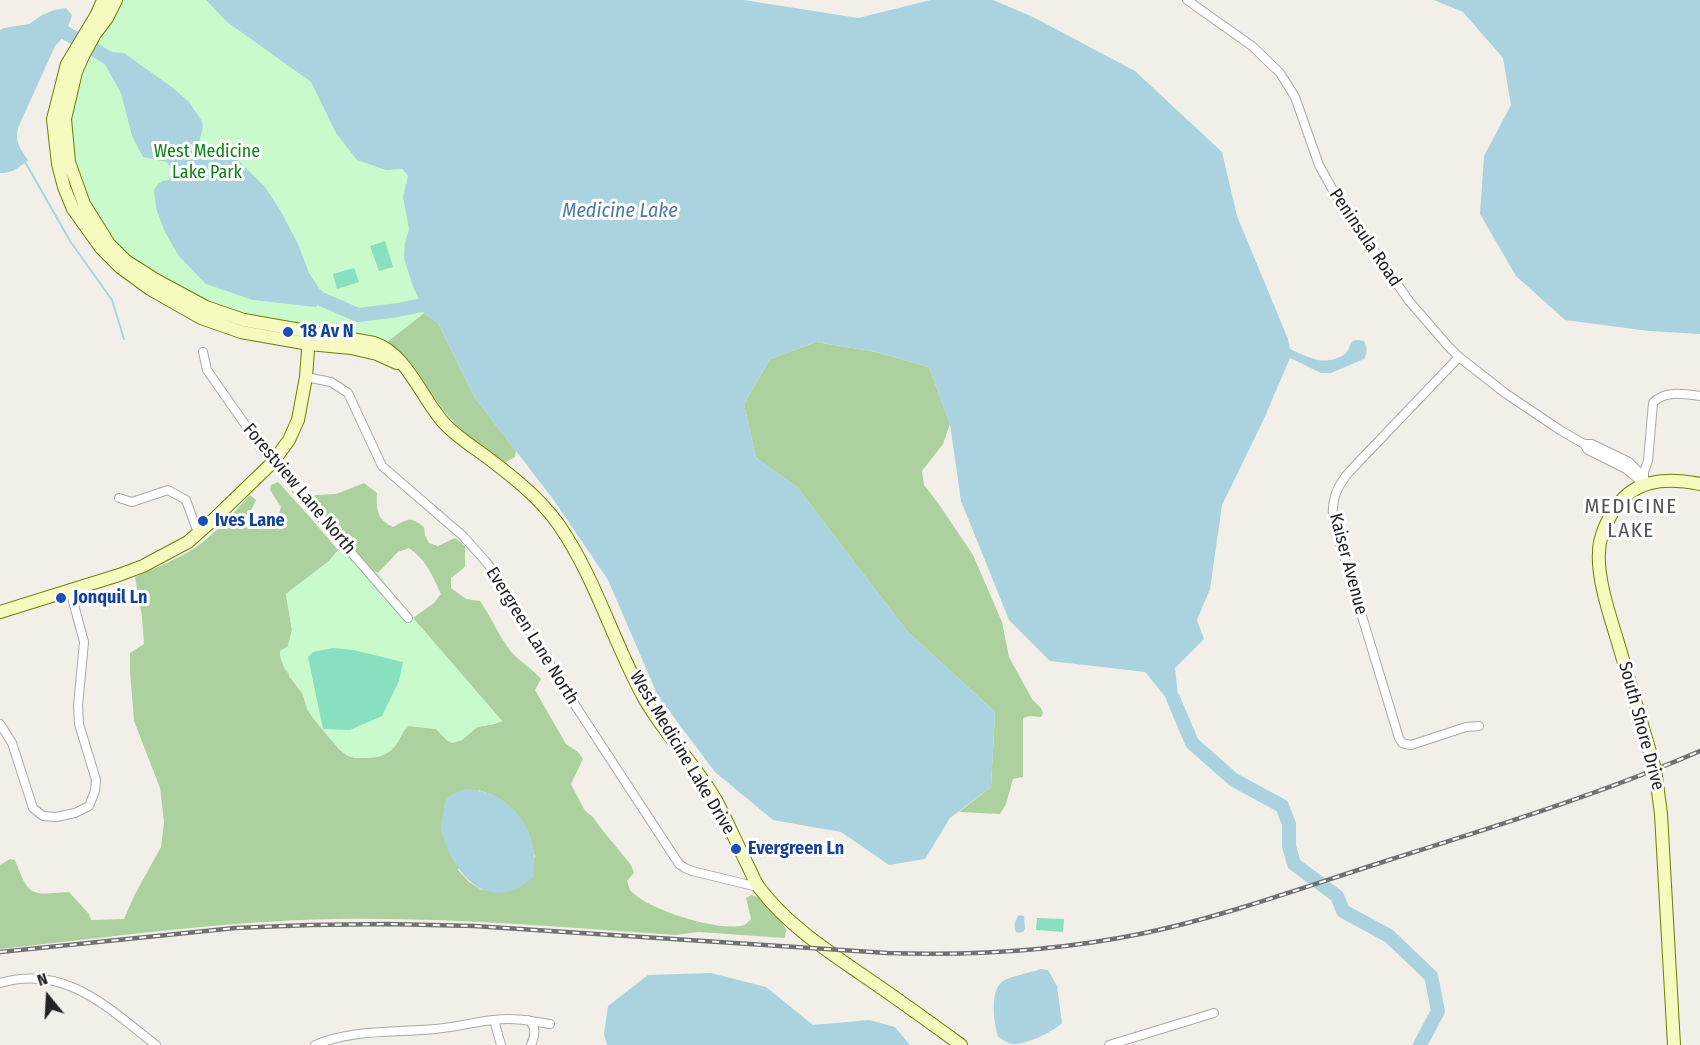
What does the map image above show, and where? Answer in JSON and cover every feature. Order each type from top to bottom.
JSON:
[{"type":"street","name":"West Medicine Lake Drive","points":[[103,0],[92,31],[78,53],[76,72],[65,115],[69,162],[84,204],[109,244],[126,261],[146,274],[206,307],[309,338],[352,338],[382,346],[403,366],[443,423],[524,486],[559,525],[587,573],[644,698],[716,801],[758,887],[774,906],[825,950],[961,1045]]},
{"type":"street","name":"West Medicine Lake Drive","points":[[92,31],[107,18],[116,0]]},
{"type":"street","name":"Peninsula Road","points":[[1187,0],[1252,46],[1280,73],[1295,97],[1319,165],[1335,194],[1409,301],[1460,357],[1505,393],[1584,444],[1588,450],[1626,469],[1644,484]]},
{"type":"street","points":[[0,612],[143,566],[188,542],[219,515],[273,462],[289,440],[298,420],[306,377],[309,338]]},
{"type":"street","name":"Forestview Lane North","points":[[203,352],[207,370],[265,453],[408,618]]},
{"type":"street","name":"Kaiser Avenue","points":[[1460,357],[1341,481],[1334,495],[1332,508],[1334,524],[1402,742],[1411,744],[1466,727],[1479,726]]},
{"type":"street","name":"Evergreen Lane North","points":[[306,377],[331,382],[348,393],[382,466],[463,536],[488,564],[575,705],[679,864],[692,871],[758,887]]},
{"type":"street","points":[[1644,484],[1653,403],[1661,396],[1700,396]]},
{"type":"street","name":"South Shore Drive","points":[[1674,1045],[1660,798],[1655,769],[1612,622],[1599,565],[1599,551],[1606,522],[1625,496],[1644,484],[1653,482],[1672,480],[1700,483]]},
{"type":"street","points":[[119,498],[132,502],[168,490],[186,500],[198,533]]},
{"type":"street","points":[[0,724],[12,743],[33,808],[43,816],[65,816],[89,806],[95,791],[96,780],[79,724],[78,706],[84,642],[70,590]]},
{"type":"street","points":[[0,983],[21,979],[39,979],[57,981],[75,987],[91,995],[156,1045]]},
{"type":"street","points":[[1109,1045],[1214,1013]]},
{"type":"street","points":[[494,1020],[501,1045]]},
{"type":"street","points":[[315,1045],[348,1035],[435,1029],[494,1020],[527,1020],[550,1024]]},
{"type":"street","points":[[527,1020],[533,1023],[535,1029],[535,1037],[531,1045]]},
{"type":"green space","name":"West Medicine Lake Park","points":[[116,0],[206,0],[227,22],[311,82],[336,133],[386,170],[402,169],[408,177],[403,197],[409,229],[405,243],[413,287],[424,313],[382,346],[244,320],[126,261],[84,204],[65,119],[76,72]]},
{"type":"green space","points":[[385,241],[393,267],[379,271],[370,246]]},
{"type":"green space","points":[[354,268],[359,282],[337,289],[333,274]]},
{"type":"green space","points":[[424,313],[438,323],[475,398],[516,451],[515,457],[506,462],[495,460],[463,432],[444,411],[407,361],[382,346]]},
{"type":"green space","points":[[816,342],[876,352],[929,367],[950,424],[943,444],[922,471],[924,485],[973,555],[1002,622],[1009,657],[1032,699],[1043,713],[1041,717],[1023,718],[1023,777],[1013,779],[1006,804],[1000,814],[959,812],[991,787],[995,712],[907,631],[797,487],[756,458],[744,404],[770,359]]},
{"type":"green space","points":[[278,482],[338,550],[329,561],[286,594],[292,630],[288,646],[289,676],[303,694],[307,709],[339,749],[355,758],[377,757],[390,751],[409,726],[436,729],[448,741],[462,740],[477,727],[502,721],[413,618],[434,603],[441,594],[420,558],[409,548],[398,552],[378,573],[371,570],[310,501],[315,495],[336,494],[364,483],[377,493],[379,513],[388,524],[393,527],[412,520],[424,527],[429,543],[438,546],[455,538],[465,546],[465,567],[451,578],[451,588],[466,599],[480,601],[503,641],[541,679],[535,690],[566,744],[578,752],[583,759],[571,784],[585,811],[593,817],[631,865],[634,873],[627,881],[630,890],[651,905],[667,912],[719,926],[733,927],[744,925],[751,919],[746,898],[751,895],[760,898],[781,920],[786,930],[785,938],[698,932],[676,935],[463,921],[335,919],[209,926],[0,949],[0,865],[10,859],[15,860],[24,881],[33,891],[38,893],[69,892],[89,914],[91,920],[124,919],[161,847],[164,822],[160,788],[134,721],[130,653],[144,644],[135,577],[195,548],[217,530],[250,495],[256,500],[248,517],[253,523],[266,522],[279,514],[281,507],[270,490],[271,485]],"holes":[[[479,790],[501,800],[517,815],[528,834],[535,857],[482,890],[469,882],[458,870]]]},
{"type":"green space","points":[[347,543],[371,570],[378,573],[413,618],[502,721],[477,727],[462,740],[452,743],[436,729],[409,726],[393,748],[384,755],[371,758],[349,756],[326,734],[309,713],[304,697],[285,669],[280,657],[280,651],[288,646],[292,630],[286,594],[329,561]]},
{"type":"green space","points":[[333,648],[353,650],[403,662],[399,681],[382,716],[350,730],[323,729],[308,657],[313,652]]},
{"type":"green space","points":[[1037,918],[1064,919],[1063,932],[1036,930]]},
{"type":"water","name":"Medicine Lake","points":[[206,0],[744,0],[858,18],[931,0],[993,0],[1033,17],[1135,71],[1222,152],[1237,216],[1288,339],[1290,349],[1321,361],[1329,360],[1346,353],[1353,341],[1359,340],[1364,341],[1366,354],[1364,359],[1331,373],[1321,373],[1290,358],[1263,421],[1222,505],[1210,589],[1197,620],[1204,639],[1175,668],[1180,715],[1145,672],[1050,661],[1009,620],[961,501],[950,424],[929,367],[876,352],[816,342],[770,359],[744,404],[756,458],[797,487],[907,631],[995,712],[991,787],[950,818],[925,859],[889,865],[841,832],[773,820],[715,772],[658,696],[608,580],[553,499],[475,398],[438,323],[424,313],[404,258],[409,229],[403,197],[408,176],[402,169],[386,170],[357,160],[336,133],[311,82],[227,22]]},
{"type":"water","points":[[1434,0],[1700,0],[1700,334],[1649,331],[1565,320],[1516,276],[1480,214],[1484,156],[1511,105],[1503,58],[1463,12]]},
{"type":"water","points":[[66,8],[72,15],[68,28],[55,46],[18,128],[18,142],[28,160],[12,171],[0,173],[0,30],[29,24],[42,15]]},
{"type":"water","points":[[107,52],[124,53],[189,102],[203,126],[200,140],[195,147],[200,155],[231,153],[265,187],[280,210],[298,244],[309,273],[322,293],[316,307],[253,300],[206,284],[178,255],[164,230],[156,208],[154,190],[158,184],[169,180],[173,171],[167,162],[143,157],[132,136],[121,93],[103,61]]},
{"type":"water","points":[[466,789],[497,797],[510,806],[528,830],[535,861],[533,877],[519,887],[506,892],[493,893],[481,889],[470,881],[453,859],[441,832],[444,805],[450,796]]},
{"type":"water","points":[[1019,915],[1024,916],[1025,929],[1019,933],[1016,932],[1015,925]]},
{"type":"water","points":[[1041,969],[1048,970],[1057,986],[1062,1023],[1031,1040],[1018,1044],[1008,1043],[998,1037],[994,1015],[996,992],[1006,979]]},
{"type":"water","points":[[711,973],[766,987],[813,1025],[869,1020],[895,1027],[910,1045],[607,1045],[604,1034],[608,1006],[648,975]]},
{"type":"waterway","points":[[51,28],[54,26],[120,65]]},
{"type":"waterway","points":[[24,160],[70,241],[112,300],[124,339]]},
{"type":"waterway","points":[[307,288],[321,299],[358,315],[422,305],[438,306]]},
{"type":"waterway","points":[[1173,698],[1192,743],[1234,780],[1282,806],[1289,824],[1289,846],[1294,864],[1337,896],[1343,911],[1389,936],[1431,976],[1438,1011],[1420,1045]]},
{"type":"railway","points":[[0,952],[235,928],[387,924],[474,926],[887,953],[982,953],[1077,945],[1172,927],[1267,900],[1548,809],[1700,751]]},
{"type":"place","name":"18 Av N","points":[[288,332]]},
{"type":"place","name":"Ives Lane","points":[[203,521]]},
{"type":"place","name":"Jonquil Ln","points":[[61,598]]},
{"type":"place","name":"Evergreen Ln","points":[[736,849]]},
{"type":"district","name":"MEDICINE LAKE","points":[[1631,519]]}]
